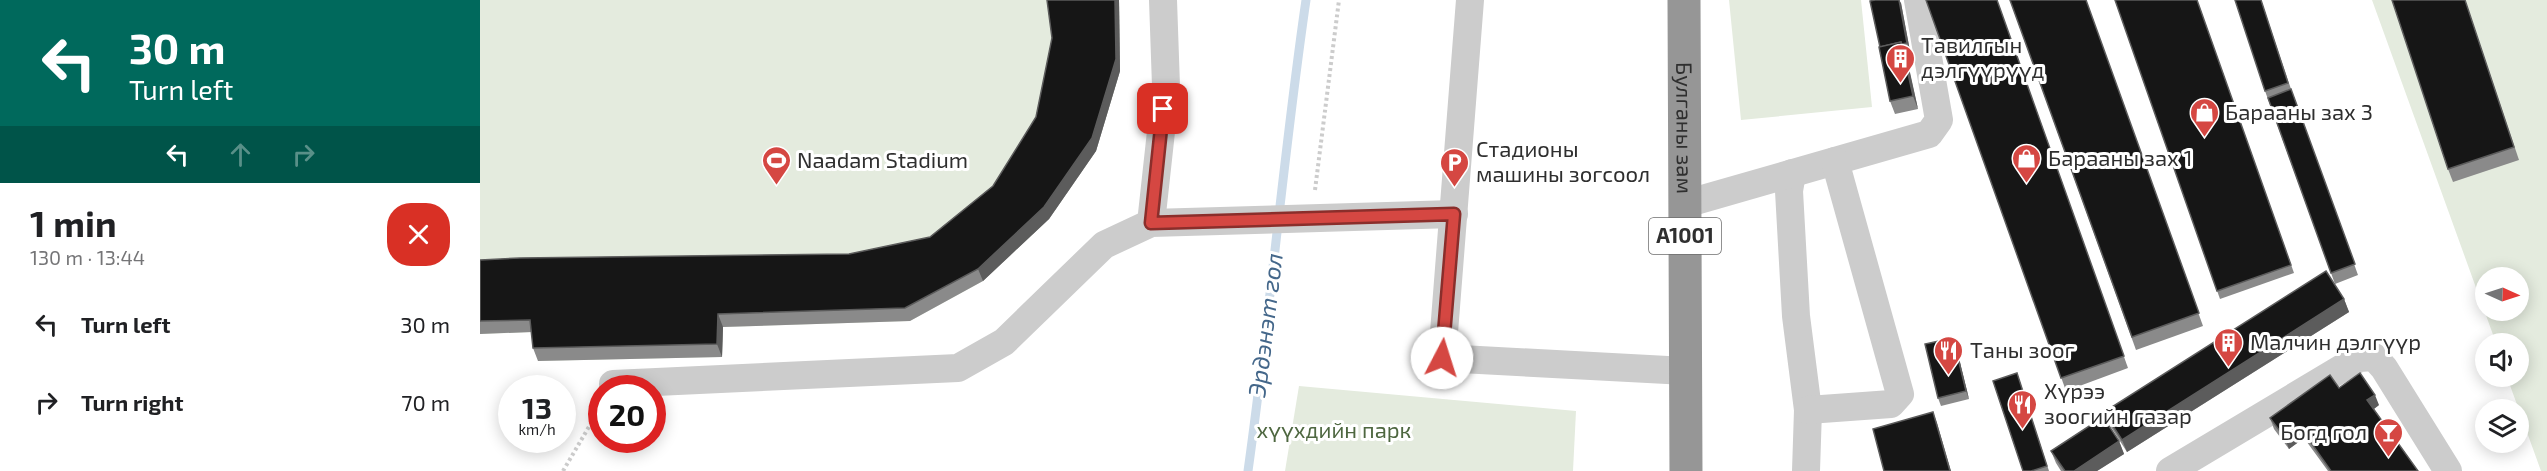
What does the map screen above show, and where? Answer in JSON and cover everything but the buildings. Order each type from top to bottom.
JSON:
[{"type":"highway","name":"Булганы зам","points":[[1684,0],[1686,471]]},
{"type":"lane","points":[[1151,223],[1166,86],[1163,0]]},
{"type":"lane","points":[[1470,0],[1442,358],[1686,371]]},
{"type":"lane","points":[[1685,204],[1929,134],[1939,120],[1918,0]]},
{"type":"lane","points":[[1808,410],[1892,404],[1900,394],[1835,161]]},
{"type":"lane","points":[[1792,173],[1789,191],[1796,316],[1808,410],[1806,471]]},
{"type":"lane","points":[[666,390],[958,368],[1004,342],[1104,245],[1151,223],[1311,216],[1454,214]]},
{"type":"lane","points":[[2170,471],[2359,358],[2374,357],[2384,368],[2448,471]]},
{"type":"path","points":[[1311,216],[1340,0]]},
{"type":"path","points":[[563,471],[588,427]]},
{"type":"green space","name":"Naadam Stadium","points":[[480,0],[1119,0],[1120,71],[1096,151],[1049,219],[983,281],[910,321],[723,327],[722,357],[538,361],[535,332],[480,334]]},
{"type":"green space","points":[[1729,0],[1861,0],[1872,107],[1741,120]]},
{"type":"green space","points":[[2372,0],[2547,0],[2547,471],[2541,471],[2529,438],[2529,399],[2515,399],[2511,387],[2529,387],[2529,333],[2492,333],[2488,321],[2529,321],[2529,267],[2475,267],[2475,285]]},
{"type":"green space","name":"хүүхдийн парк","points":[[1299,386],[1576,411],[1573,471],[1285,471]]},
{"type":"waterway","name":"Эрдэнэт гол","points":[[1248,471],[1306,0]]},
{"type":"place","name":"Тавилгын дэлгүүрүүд","points":[[1900,84]]},
{"type":"place","name":"Барааны зах 3","points":[[2204,138]]},
{"type":"place","name":"Барааны зах 1","points":[[2027,184]]},
{"type":"place","name":"Naadam Stadium","points":[[776,186]]},
{"type":"place","name":"Стадионы машины зогсоол","points":[[1455,188]]},
{"type":"place","name":"Малчин дэлгүүр","points":[[2229,368]]},
{"type":"place","name":"Таны зоог","points":[[1949,376]]},
{"type":"place","name":"Хүрээ зоогийн газар","points":[[2023,430]]},
{"type":"place","name":"Богд гол","points":[[2388,458]]},
{"type":"route","points":[[1163,109],[1151,223],[1311,216],[1454,214],[1442,358]]}]
